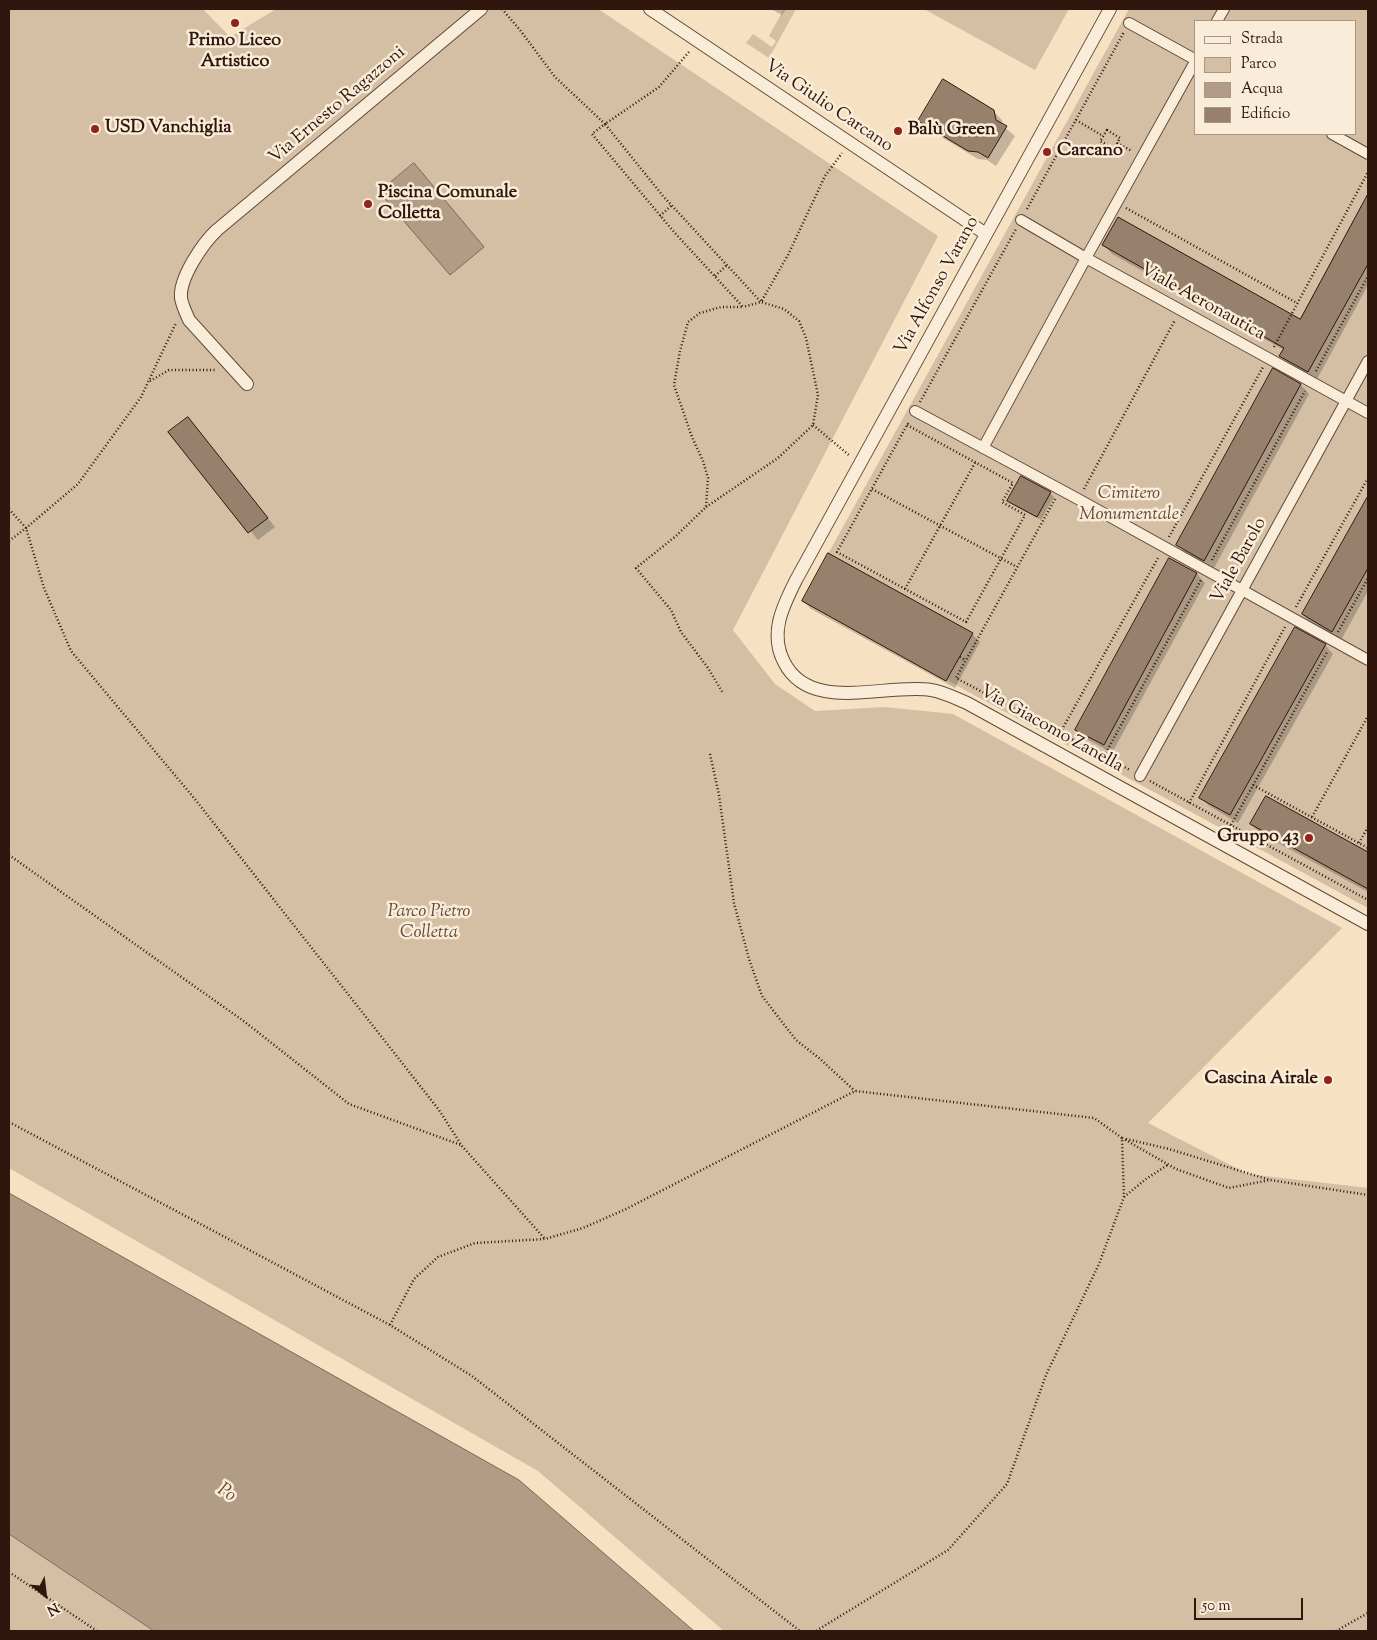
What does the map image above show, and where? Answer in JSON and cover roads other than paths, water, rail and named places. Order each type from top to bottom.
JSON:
[{"type":"street","name":"Via Ernesto Ragazzoni","points":[[247,384],[189,320],[184,307],[181,296],[186,278],[201,248],[217,230],[482,9]]},
{"type":"street","name":"Via Giulio Carcano","points":[[650,9],[986,234]]},
{"type":"street","name":"Via Alfonso Varano","points":[[796,580],[1110,9]]},
{"type":"street","points":[[1129,23],[1194,59]]},
{"type":"street","points":[[983,448],[1194,64]]},
{"type":"street","points":[[1334,135],[1368,154]]},
{"type":"street","name":"Viale Aeronautica","points":[[1021,220],[1086,258],[1368,413]]},
{"type":"street","name":"Viale Barolo","points":[[1140,776],[1368,361]]},
{"type":"street","points":[[915,412],[1078,499],[1242,592],[1368,660]]},
{"type":"street","name":"Via Giacomo Zanella","points":[[796,580],[781,610],[777,641],[781,656],[788,670],[799,681],[810,688],[825,692],[844,693],[917,688],[943,692],[1368,924]]},
{"type":"water","points":[[414,163],[484,247],[450,275],[379,192]]},
{"type":"water","name":"Po","points":[[9,1193],[519,1480],[694,1631],[154,1631],[9,1534]]},
{"type":"place","name":"Primo Liceo Artistico","points":[[235,23]]},
{"type":"place","name":"USD Vanchiglia","points":[[95,129]]},
{"type":"place","name":"Balù Green","points":[[898,131]]},
{"type":"place","name":"Carcano","points":[[1047,152]]},
{"type":"place","name":"Piscina Comunale Colletta","points":[[368,204]]},
{"type":"place","name":"Gruppo 43","points":[[1309,838]]},
{"type":"place","name":"Cascina Airale","points":[[1328,1080]]},
{"type":"park label","name":"Cimitero Monumentale","points":[[1129,505]]},
{"type":"park label","name":"Parco Pietro Colletta","points":[[429,923]]}]
